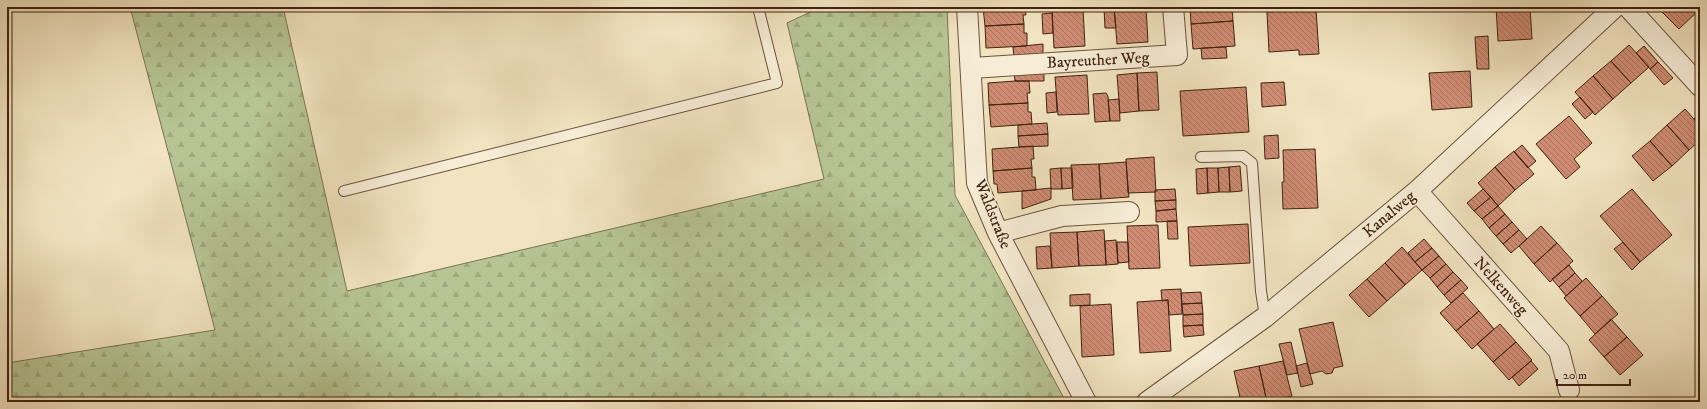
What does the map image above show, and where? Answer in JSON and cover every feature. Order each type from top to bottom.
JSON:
[{"type":"street","name":"Waldstraße","points":[[967,7],[972,68],[977,183],[998,233],[1086,402]]},
{"type":"street","name":"Bayreuther Weg","points":[[972,68],[1177,56],[1173,7]]},
{"type":"street","name":"Kanalweg","points":[[1148,402],[1265,317],[1417,191],[1615,7]]},
{"type":"street","points":[[1628,7],[1700,86]]},
{"type":"street","name":"Nelkenweg","points":[[1417,191],[1559,351],[1569,390]]},
{"type":"street","points":[[998,233],[1062,216],[1129,212]]},
{"type":"lane","points":[[344,191],[777,84],[758,7]]},
{"type":"lane","points":[[1201,157],[1243,156],[1252,163],[1261,291],[1265,317]]},
{"type":"green space","points":[[130,7],[283,7],[347,291],[824,179],[787,23],[821,7],[947,7],[955,195],[1066,402],[7,402],[7,363],[215,330]]},
{"type":"building","points":[[983,7],[1025,7],[1026,15],[1023,15],[1024,24],[985,26]]},
{"type":"building","points":[[1114,7],[1146,7],[1148,42],[1117,44]]},
{"type":"building","points":[[1190,7],[1232,7],[1233,21],[1191,24]]},
{"type":"building","points":[[1496,7],[1530,7],[1532,39],[1498,41]]},
{"type":"building","points":[[1530,7],[1565,7],[1531,9]]},
{"type":"building","points":[[1657,7],[1700,7],[1700,9],[1679,29]]},
{"type":"building","points":[[1083,8],[1085,46],[1054,48],[1052,10]]},
{"type":"building","points":[[1104,8],[1114,8],[1116,28],[1105,28]]},
{"type":"building","points":[[1316,9],[1319,54],[1299,55],[1299,50],[1269,52],[1267,12]]},
{"type":"building","points":[[1052,13],[1053,33],[1043,34],[1042,14]]},
{"type":"building","points":[[1233,21],[1235,46],[1193,49],[1191,24]]},
{"type":"building","points":[[1024,24],[1024,33],[1027,33],[1027,46],[986,48],[985,26]]},
{"type":"building","points":[[1488,36],[1489,69],[1477,69],[1475,37]]},
{"type":"building","points":[[1043,44],[1043,52],[1040,56],[1014,57],[1013,47]]},
{"type":"building","points":[[1629,45],[1649,67],[1631,83],[1611,61]]},
{"type":"building","points":[[1644,46],[1658,62],[1650,69],[1636,53]]},
{"type":"building","points":[[1226,47],[1227,58],[1202,59],[1201,48]]},
{"type":"building","points":[[1611,61],[1631,83],[1613,99],[1593,76]]},
{"type":"building","points":[[1658,62],[1673,78],[1664,85],[1650,69]]},
{"type":"building","points":[[1014,70],[1044,72],[1044,81],[1015,81]]},
{"type":"building","points":[[1470,71],[1472,107],[1432,110],[1429,73]]},
{"type":"building","points":[[1157,72],[1159,110],[1139,111],[1137,73]]},
{"type":"building","points":[[1137,73],[1139,111],[1120,113],[1117,75]]},
{"type":"building","points":[[1087,75],[1089,114],[1058,115],[1055,77]]},
{"type":"building","points":[[1593,76],[1613,99],[1595,115],[1575,92]]},
{"type":"building","points":[[1029,81],[1030,93],[1027,93],[1028,103],[989,105],[988,83]]},
{"type":"building","points":[[1284,82],[1286,105],[1262,107],[1261,83]]},
{"type":"building","points":[[1246,87],[1249,132],[1183,136],[1180,91]]},
{"type":"building","points":[[1056,92],[1057,112],[1047,113],[1046,93]]},
{"type":"building","points":[[1106,93],[1108,96],[1110,121],[1095,122],[1093,94]]},
{"type":"building","points":[[1580,97],[1593,112],[1585,119],[1572,104]]},
{"type":"building","points":[[1119,99],[1120,121],[1110,121],[1108,100]]},
{"type":"building","points":[[1028,103],[1028,112],[1031,112],[1032,124],[991,127],[989,105]]},
{"type":"building","points":[[1685,109],[1700,126],[1700,140],[1689,150],[1667,125]]},
{"type":"building","points":[[1700,113],[1700,126],[1694,119]]},
{"type":"building","points":[[1569,116],[1592,143],[1574,159],[1580,167],[1566,179],[1536,144]]},
{"type":"building","points":[[1047,123],[1048,134],[1018,136],[1018,125]]},
{"type":"building","points":[[1667,125],[1689,150],[1672,166],[1650,141]]},
{"type":"building","points":[[1048,134],[1048,146],[1019,147],[1018,136]]},
{"type":"building","points":[[1278,135],[1279,158],[1265,159],[1264,136]]},
{"type":"building","points":[[1650,141],[1672,166],[1653,181],[1632,156]]},
{"type":"building","points":[[1522,145],[1536,161],[1528,168],[1514,152]]},
{"type":"building","points":[[1033,146],[1034,159],[1031,159],[1032,168],[993,171],[992,149]]},
{"type":"building","points":[[1315,149],[1318,208],[1283,209],[1283,150]]},
{"type":"building","points":[[1514,151],[1534,174],[1515,190],[1495,167]]},
{"type":"building","points":[[1154,157],[1156,192],[1128,193],[1126,159]]},
{"type":"building","points":[[1126,162],[1129,197],[1101,199],[1099,164]]},
{"type":"building","points":[[1099,164],[1101,199],[1073,200],[1071,165]]},
{"type":"building","points":[[1240,166],[1242,191],[1230,192],[1229,167]]},
{"type":"building","points":[[1229,167],[1230,192],[1219,192],[1218,168]]},
{"type":"building","points":[[1495,167],[1515,190],[1498,206],[1478,183]]},
{"type":"building","points":[[1032,168],[1032,177],[1035,177],[1036,190],[998,193],[997,184],[994,184],[993,171]]},
{"type":"building","points":[[1061,168],[1062,189],[1051,189],[1050,169]]},
{"type":"building","points":[[1061,168],[1072,168],[1073,188],[1062,189]]},
{"type":"building","points":[[1207,168],[1208,193],[1197,194],[1196,169]]},
{"type":"building","points":[[1207,168],[1218,168],[1219,192],[1208,193]]},
{"type":"building","points":[[1051,188],[1051,199],[1022,209],[1022,191]]},
{"type":"building","points":[[1175,189],[1176,200],[1155,201],[1155,190]]},
{"type":"building","points":[[1483,189],[1491,197],[1474,211],[1467,203]]},
{"type":"building","points":[[1632,189],[1672,235],[1640,262],[1600,216]]},
{"type":"building","points":[[1491,197],[1498,206],[1482,219],[1474,211]]},
{"type":"building","points":[[1176,200],[1176,209],[1156,211],[1155,201]]},
{"type":"building","points":[[1498,206],[1505,214],[1489,228],[1482,219]]},
{"type":"building","points":[[1176,209],[1177,221],[1156,222],[1156,211]]},
{"type":"building","points":[[1505,214],[1512,222],[1496,236],[1489,228]]},
{"type":"building","points":[[1167,221],[1177,221],[1178,239],[1168,239]]},
{"type":"building","points":[[1512,222],[1519,230],[1503,244],[1496,236]]},
{"type":"building","points":[[1248,224],[1250,263],[1190,266],[1188,227]]},
{"type":"building","points":[[1158,225],[1160,268],[1129,269],[1127,226]]},
{"type":"building","points":[[1541,226],[1557,243],[1534,264],[1519,246]]},
{"type":"building","points":[[1104,230],[1106,265],[1079,266],[1077,232]]},
{"type":"building","points":[[1519,230],[1527,239],[1511,253],[1503,244]]},
{"type":"building","points":[[1077,232],[1079,266],[1052,268],[1050,233]]},
{"type":"building","points":[[1424,239],[1432,248],[1415,262],[1408,253]]},
{"type":"building","points":[[1116,240],[1118,264],[1106,265],[1105,241]]},
{"type":"building","points":[[1117,242],[1128,242],[1129,262],[1118,263]]},
{"type":"building","points":[[1623,242],[1640,262],[1632,270],[1614,249]]},
{"type":"building","points":[[1557,243],[1573,261],[1550,282],[1534,264]]},
{"type":"building","points":[[1050,246],[1052,268],[1037,269],[1036,247]]},
{"type":"building","points":[[1402,247],[1422,270],[1405,285],[1385,263]]},
{"type":"building","points":[[1432,248],[1439,256],[1422,270],[1415,262]]},
{"type":"building","points":[[1439,256],[1446,264],[1430,278],[1422,270]]},
{"type":"building","points":[[1385,263],[1405,285],[1387,301],[1367,279]]},
{"type":"building","points":[[1446,264],[1453,272],[1437,287],[1430,278]]},
{"type":"building","points":[[1569,265],[1575,273],[1559,287],[1552,279]]},
{"type":"building","points":[[1453,272],[1461,280],[1444,295],[1437,287]]},
{"type":"building","points":[[1575,273],[1582,281],[1566,296],[1559,287]]},
{"type":"building","points":[[1586,278],[1602,296],[1580,316],[1564,298]]},
{"type":"building","points":[[1367,279],[1387,301],[1369,317],[1349,295]]},
{"type":"building","points":[[1461,280],[1468,288],[1451,303],[1444,295]]},
{"type":"building","points":[[1181,289],[1182,314],[1169,315],[1168,300],[1162,301],[1161,290]]},
{"type":"building","points":[[1201,292],[1202,303],[1182,304],[1181,293]]},
{"type":"building","points":[[1463,293],[1479,311],[1456,331],[1440,313]]},
{"type":"building","points":[[1090,294],[1090,305],[1070,306],[1070,295]]},
{"type":"building","points":[[1602,296],[1618,314],[1595,334],[1580,316]]},
{"type":"building","points":[[1168,300],[1171,351],[1140,353],[1137,302]]},
{"type":"building","points":[[1202,303],[1203,314],[1183,315],[1182,304]]},
{"type":"building","points":[[1111,304],[1114,355],[1082,357],[1080,306]]},
{"type":"building","points":[[1479,311],[1494,329],[1472,349],[1456,331]]},
{"type":"building","points":[[1203,314],[1203,325],[1183,326],[1183,315]]},
{"type":"building","points":[[1611,319],[1627,337],[1604,357],[1589,340]]},
{"type":"building","points":[[1333,322],[1343,366],[1334,368],[1332,373],[1326,374],[1322,371],[1310,374],[1299,329]]},
{"type":"building","points":[[1500,324],[1516,342],[1493,362],[1477,344]]},
{"type":"building","points":[[1203,325],[1204,335],[1184,337],[1183,326]]},
{"type":"building","points":[[1627,337],[1643,355],[1620,375],[1604,357]]},
{"type":"building","points":[[1291,342],[1298,373],[1287,375],[1279,344]]},
{"type":"building","points":[[1516,342],[1532,360],[1509,380],[1493,362]]},
{"type":"building","points":[[1283,361],[1292,396],[1267,402],[1259,366]]},
{"type":"building","points":[[1531,361],[1538,369],[1519,386],[1512,377]]},
{"type":"building","points":[[1307,363],[1313,384],[1301,387],[1296,366]]},
{"type":"building","points":[[1259,366],[1267,402],[1241,402],[1234,371]]}]
